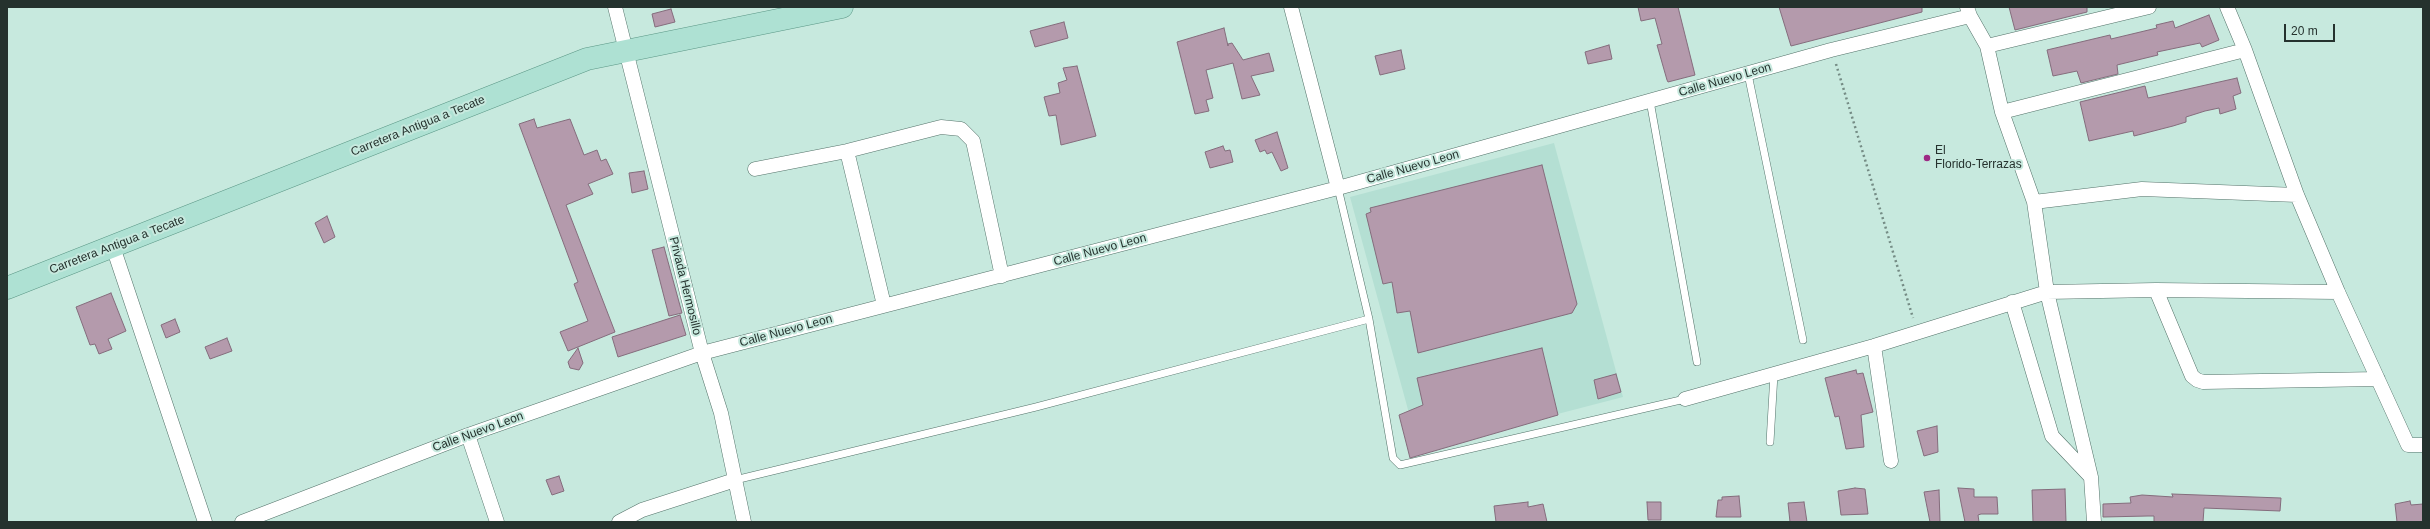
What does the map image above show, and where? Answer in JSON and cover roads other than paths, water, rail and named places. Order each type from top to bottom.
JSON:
[{"type":"main road","name":"Carretera Antigua a Tecate","points":[[7,288],[587,59],[842,7]]},
{"type":"street","name":"Privada Hermosillo","points":[[615,7],[702,354],[721,413],[744,522]]},
{"type":"street","points":[[1291,7],[1338,188]]},
{"type":"street","points":[[1987,46],[2149,7]]},
{"type":"street","points":[[2227,7],[2245,50],[2297,195],[2338,292],[2408,445],[2423,445]]},
{"type":"street","points":[[1968,12],[1987,46],[2002,112],[2034,202],[2048,292],[2091,477],[2094,522]]},
{"type":"street","name":"Calle Nuevo Leon","points":[[242,522],[468,435],[702,354],[884,305],[1002,276],[1338,188],[1968,12]]},
{"type":"street","points":[[2002,112],[2245,50]]},
{"type":"street","points":[[755,170],[847,151],[941,127],[961,129],[974,141],[1002,276]]},
{"type":"street","points":[[847,151],[884,305]]},
{"type":"street","points":[[2034,202],[2142,189],[2297,195]]},
{"type":"street","points":[[113,247],[205,522]]},
{"type":"street","points":[[1685,398],[1874,346],[2048,292],[2156,290],[2338,292]]},
{"type":"street","points":[[2156,290],[2192,376],[2197,380],[2203,382],[2378,379]]},
{"type":"street","points":[[2012,302],[2052,436],[2091,477]]},
{"type":"street","points":[[1874,346],[1891,461]]},
{"type":"street","points":[[468,435],[497,522]]},
{"type":"street","points":[[619,522],[642,510],[735,480]]},
{"type":"lane","points":[[1748,74],[1802,340]]},
{"type":"lane","points":[[1650,101],[1696,362]]},
{"type":"lane","points":[[1338,188],[1369,319],[1393,458],[1400,465],[1685,398]]},
{"type":"lane","points":[[735,480],[1036,407],[1369,319]]},
{"type":"lane","points":[[1770,442],[1774,374]]},
{"type":"place","name":"El Florido-Terrazas","points":[[1927,158]]}]
